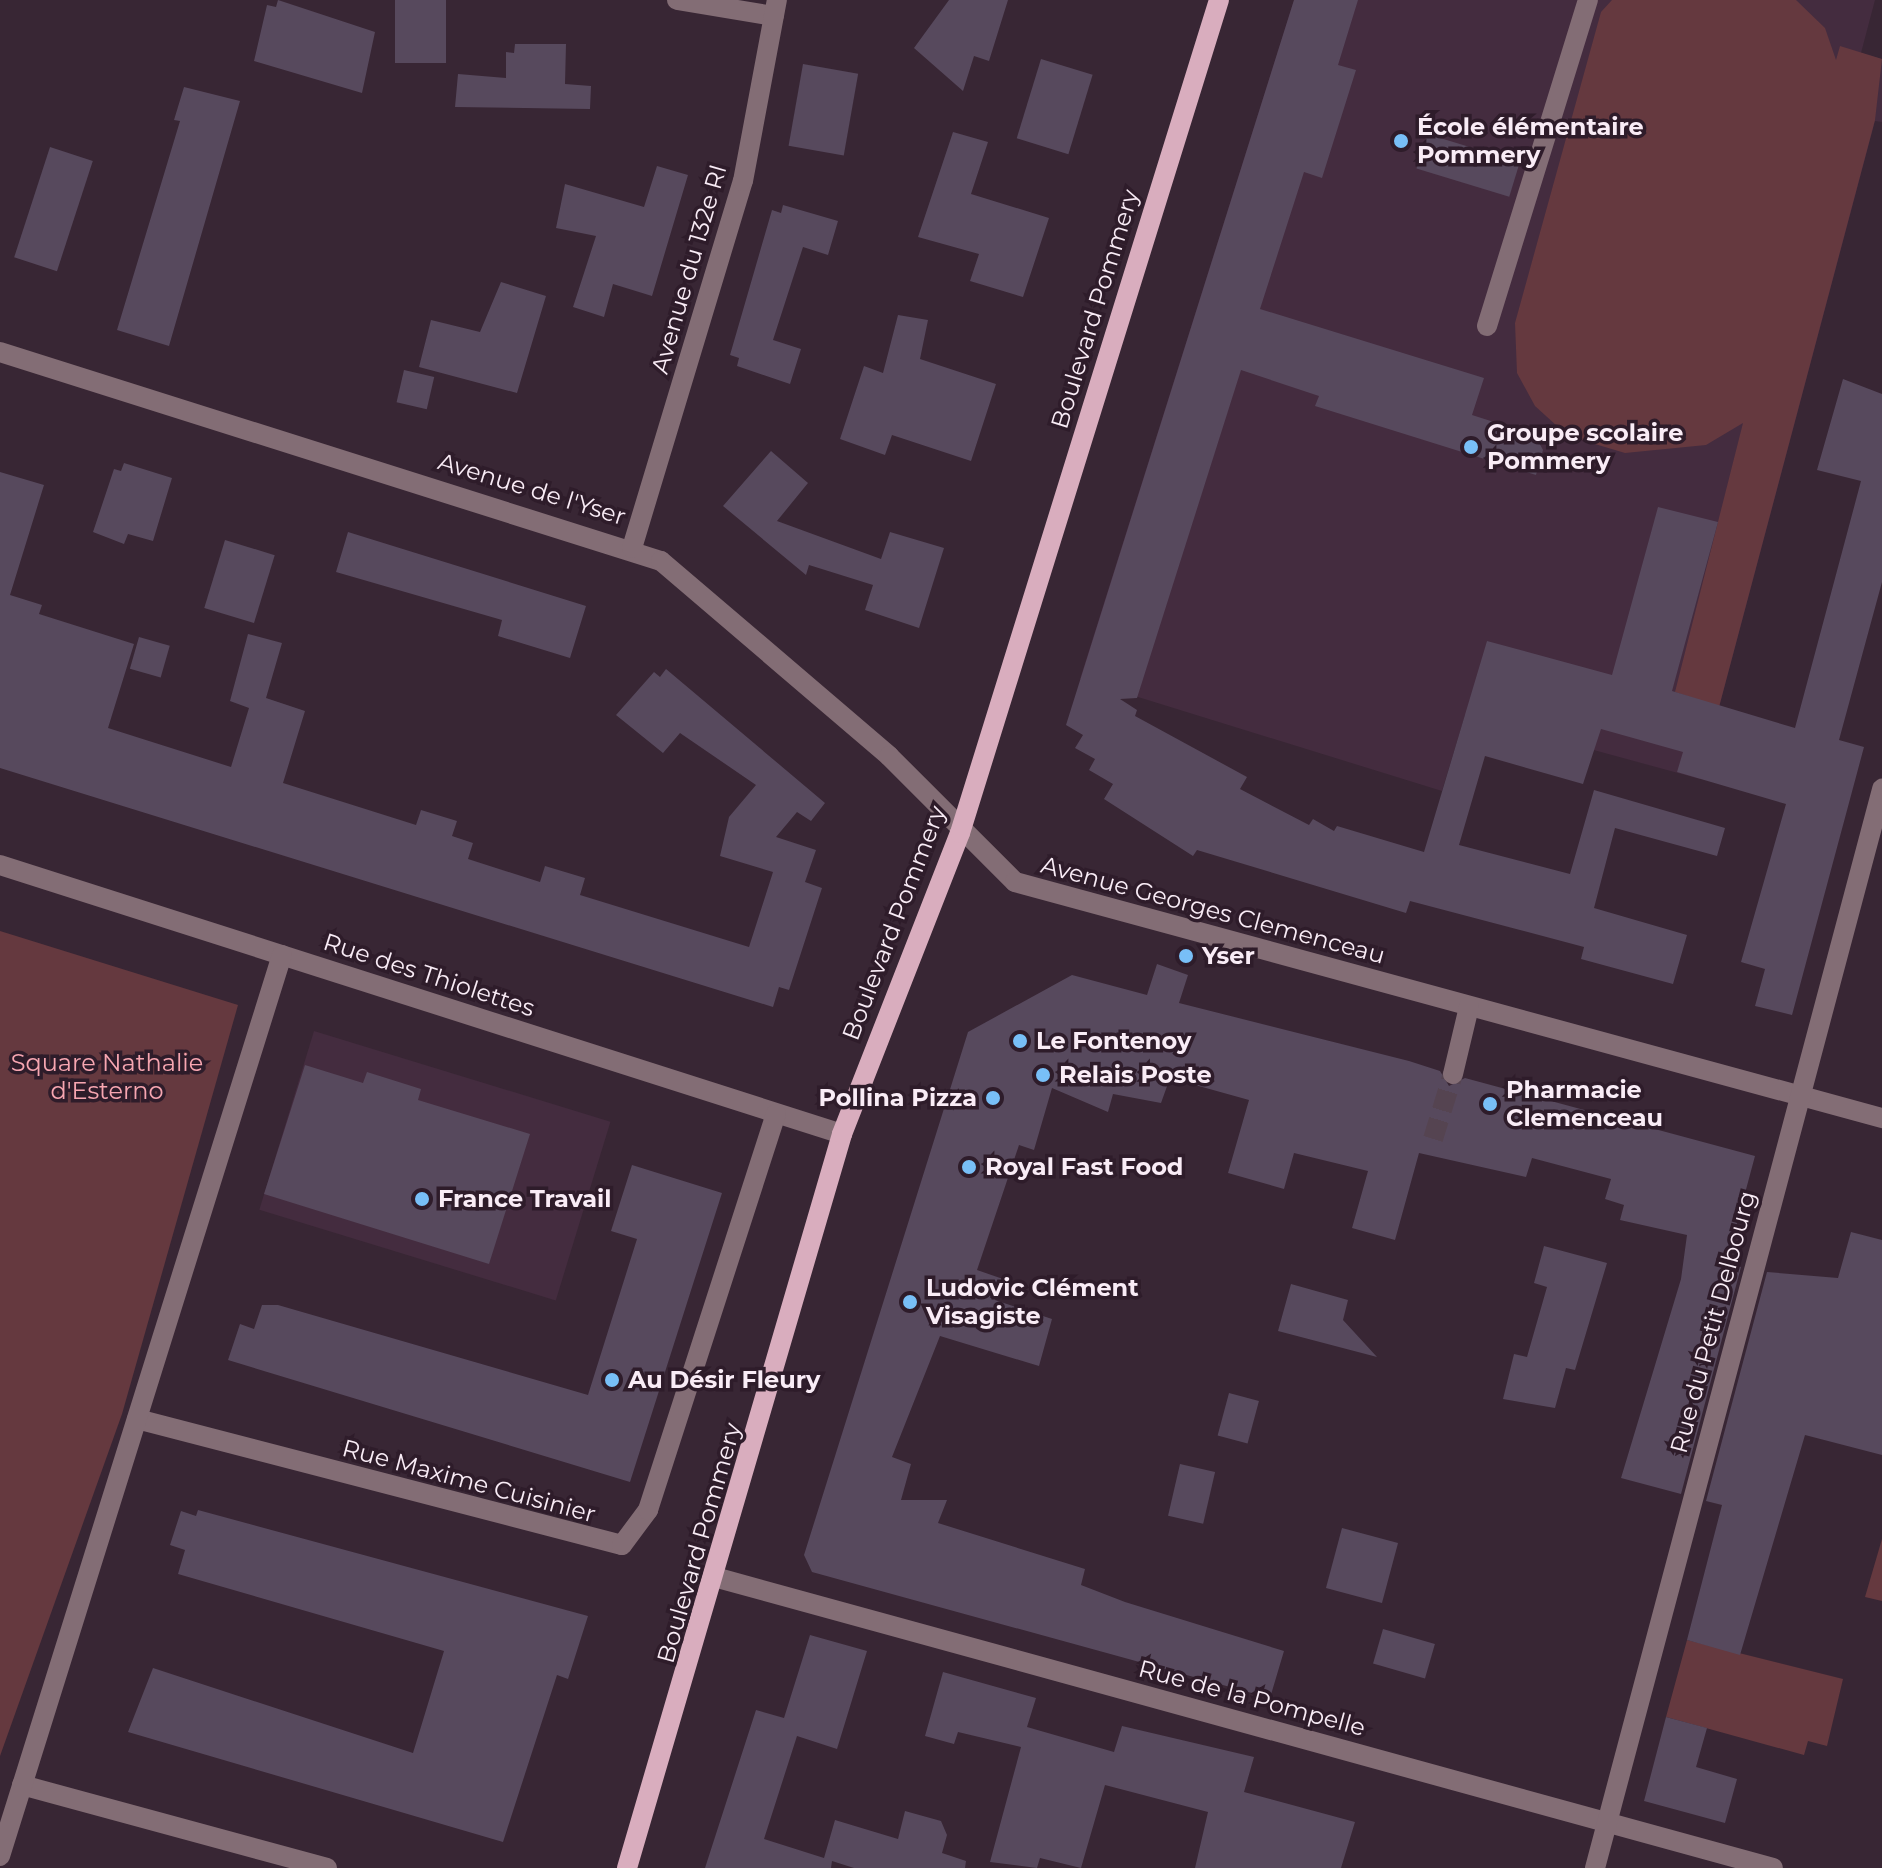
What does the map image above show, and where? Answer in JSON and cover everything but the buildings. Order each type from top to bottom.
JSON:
[{"type":"main road","name":"Boulevard Pommery","points":[[627,1868],[718,1578],[842,1134],[960,833],[1219,0]]},
{"type":"street","points":[[677,0],[775,8]]},
{"type":"street","points":[[1487,326],[1588,0]]},
{"type":"street","name":"Avenue du 132e RI","points":[[632,548],[743,181],[775,8]]},
{"type":"street","name":"Avenue de l'Yser","points":[[0,352],[632,548],[723,609],[898,764],[960,833]]},
{"type":"street","name":"Rue du Petit Delbourg","points":[[1595,1868],[1882,789]]},
{"type":"street","name":"Avenue Georges Clemenceau","points":[[960,833],[1015,882],[1042,892],[1882,1118]]},
{"type":"street","name":"Rue des Thiolettes","points":[[0,865],[842,1134]]},
{"type":"street","points":[[0,1856],[282,955]]},
{"type":"street","points":[[1453,1074],[1469,1007]]},
{"type":"street","name":"Rue Maxime Cuisinier","points":[[137,1419],[622,1545],[648,1510],[776,1114]]},
{"type":"street","name":"Rue de la Pompelle","points":[[718,1578],[1773,1868]]},
{"type":"street","points":[[22,1785],[327,1868]]},
{"type":"shaded area","name":"Groupe scolaire Pommery","points":[[1294,0],[1875,0],[1861,53],[1882,59],[1882,122],[1875,121],[1700,779],[1465,715],[1442,791],[1080,679]]},
{"type":"shaded area","points":[[314,1031],[610,1122],[556,1300],[259,1210]]},
{"type":"green space","points":[[1612,0],[1796,0],[1825,28],[1836,60],[1840,46],[1882,59],[1875,120],[1719,707],[1675,692],[1743,423],[1706,445],[1625,453],[1568,436],[1535,406],[1517,373],[1515,323],[1601,12]]},
{"type":"green space","name":"Square Nathalie d'Esterno","points":[[0,931],[238,1005],[122,1414],[0,1756]]},
{"type":"green space","points":[[1882,1539],[1882,1601],[1865,1597]]},
{"type":"green space","points":[[1687,1640],[1843,1679],[1827,1746],[1808,1741],[1804,1755],[1666,1717]]},
{"type":"tunnel","points":[[1433,1139],[1453,1074]]},
{"type":"place","name":"École élémentaire Pommery","points":[[1401,141]]},
{"type":"place","name":"Groupe scolaire Pommery","points":[[1471,447]]},
{"type":"place","name":"Yser","points":[[1186,956]]},
{"type":"place","name":"Le Fontenoy","points":[[1020,1041]]},
{"type":"place","name":"Relais Poste","points":[[1043,1075]]},
{"type":"place","name":"Pollina Pizza","points":[[993,1098]]},
{"type":"place","name":"Pharmacie Clemenceau","points":[[1490,1104]]},
{"type":"place","name":"Royal Fast Food","points":[[969,1167]]},
{"type":"place","name":"France Travail","points":[[422,1199]]},
{"type":"place","name":"Ludovic Clément Visagiste","points":[[910,1302]]},
{"type":"place","name":"Au Désir Fleury","points":[[612,1380]]}]
